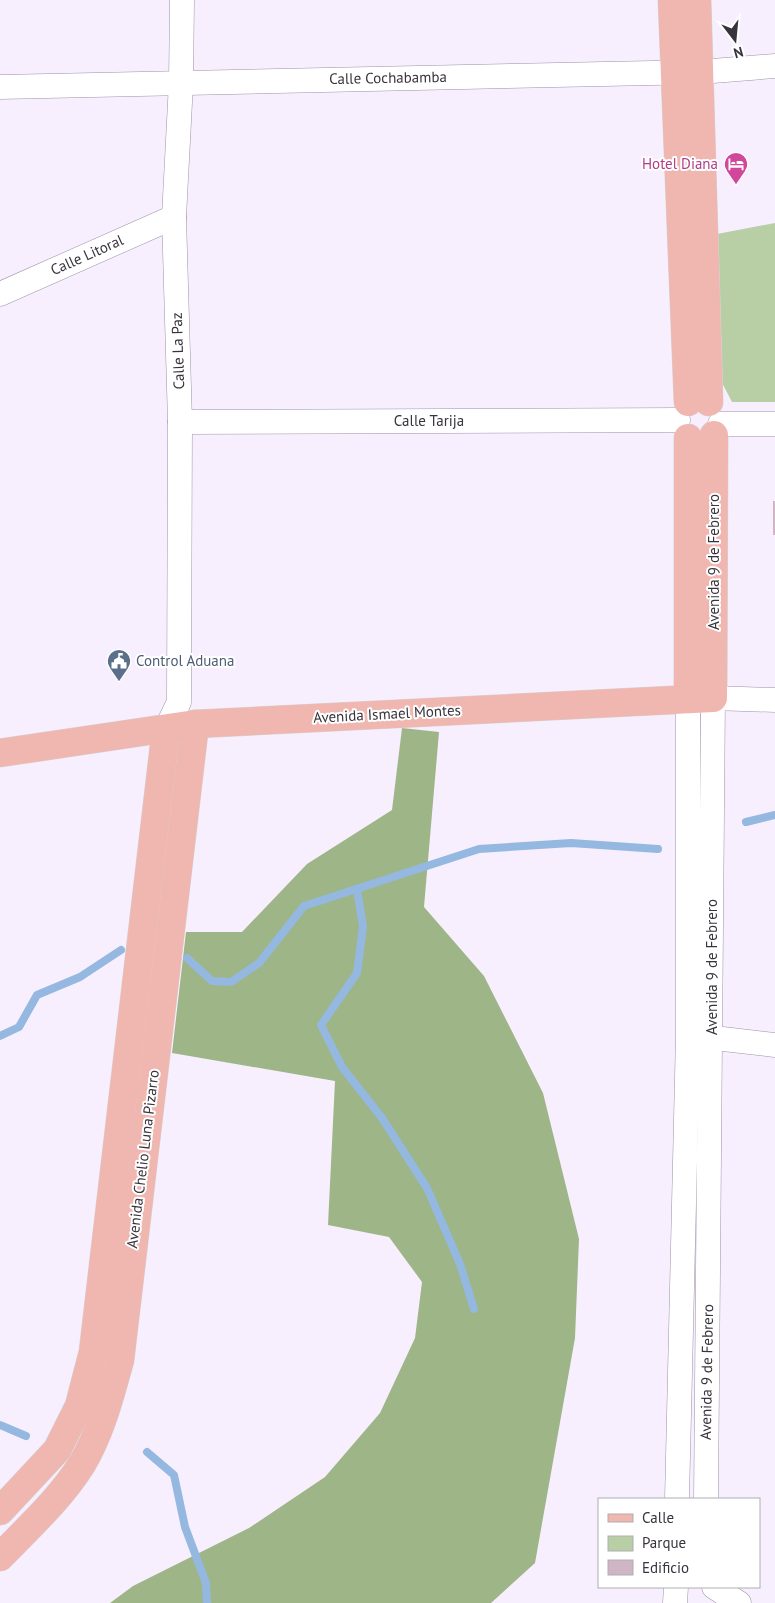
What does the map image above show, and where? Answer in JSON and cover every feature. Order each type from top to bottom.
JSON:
[{"type":"main road","name":"Avenida 9 de Febrero","points":[[672,0],[688,72]]},
{"type":"main road","name":"Avenida 9 de Febrero","points":[[697,0],[688,72],[700,420],[701,699]]},
{"type":"main road","name":"Avenida Ismael Montes","points":[[0,753],[195,724],[701,699]]},
{"type":"main road","name":"Avenida Chelio Luna Pizarro","points":[[0,1557],[44,1511],[82,1464],[105,1416],[120,1360],[195,724]]},
{"type":"main road","name":"Avenida Chelio Luna Pizarro","points":[[0,1511],[57,1450],[79,1406],[93,1352],[166,729]]},
{"type":"street","name":"Calle La Paz","points":[[166,729],[179,702],[180,422],[174,217],[182,83],[182,0]]},
{"type":"street","name":"Calle Cochabamba","points":[[0,87],[688,72],[775,66]]},
{"type":"street","name":"Calle Litoral","points":[[0,294],[174,217]]},
{"type":"street","name":"Calle Tarija","points":[[180,422],[700,420],[775,424]]},
{"type":"street","name":"Avenida Ismael Montes","points":[[701,699],[775,700]]},
{"type":"street","name":"Avenida 9 de Febrero","points":[[677,1498],[688,1035],[701,699]]},
{"type":"street","name":"Avenida 9 de Febrero","points":[[701,699],[711,1038],[706,1498]]},
{"type":"street","points":[[179,702],[195,724]]},
{"type":"street","points":[[688,1035],[775,1045]]},
{"type":"street","points":[[675,1603],[676,1588]]},
{"type":"street","points":[[704,1588],[704,1603]]},
{"type":"street","points":[[716,1588],[739,1603]]},
{"type":"green space","points":[[775,223],[775,402],[732,402],[720,379],[717,234]]},
{"type":"green space","points":[[402,728],[439,732],[424,907],[484,976],[543,1093],[579,1239],[575,1338],[535,1563],[491,1603],[110,1603],[133,1586],[249,1528],[325,1477],[380,1413],[415,1338],[422,1282],[389,1237],[328,1225],[335,1081],[172,1053],[186,932],[242,932],[307,864],[392,810]]},
{"type":"building","points":[[773,501],[775,501],[775,535],[773,535]]},
{"type":"waterway","points":[[746,822],[775,815]]},
{"type":"waterway","points":[[187,958],[212,981],[231,982],[259,963],[304,906],[479,849],[571,843],[658,849]]},
{"type":"waterway","points":[[357,889],[363,927],[357,973],[321,1025],[342,1067],[382,1118],[427,1188],[460,1264],[474,1309]]},
{"type":"waterway","points":[[0,1036],[19,1027],[37,995],[80,977],[121,950]]},
{"type":"waterway","points":[[0,1425],[26,1436]]},
{"type":"waterway","points":[[147,1452],[174,1475],[185,1527],[206,1583],[207,1603]]},
{"type":"place","name":"Hotel Diana","points":[[736,185]]},
{"type":"place","name":"Control Aduana","points":[[119,682]]}]
